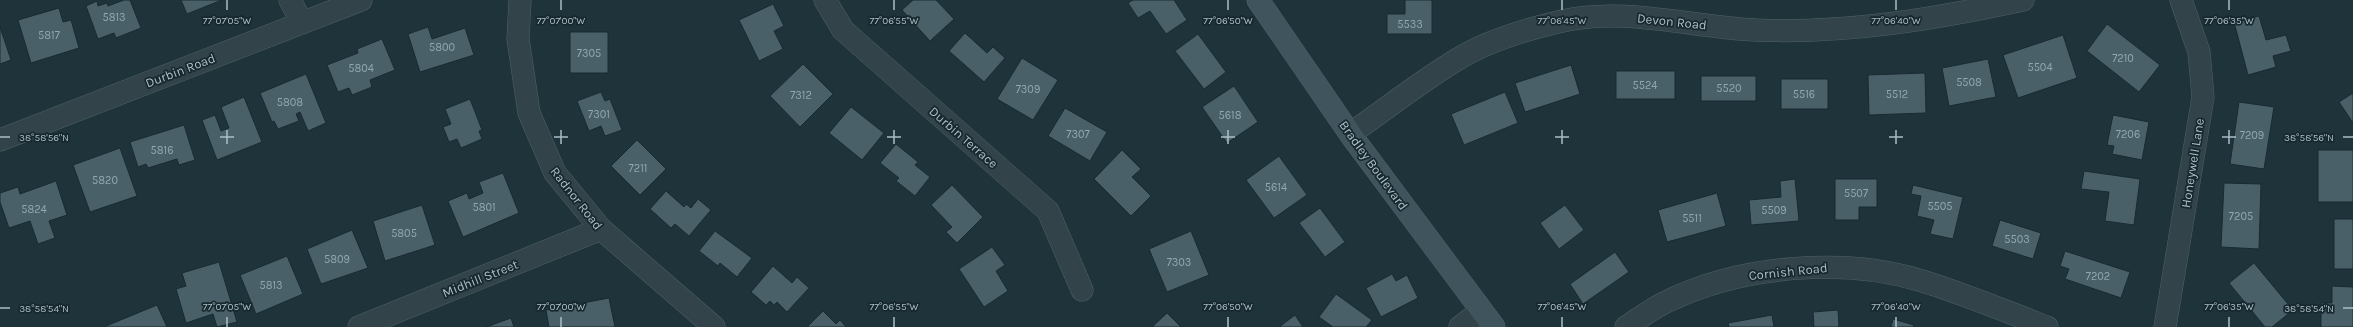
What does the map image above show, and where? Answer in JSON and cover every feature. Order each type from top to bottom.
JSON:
[{"type":"main road","name":"Bradley Boulevard","points":[[1258,0],[1350,134],[1487,319]]},
{"type":"street","points":[[290,0],[302,23]]},
{"type":"street","name":"Durbin Road","points":[[0,140],[361,0]]},
{"type":"street","name":"Radnor Road","points":[[520,0],[518,39],[529,113],[555,173],[601,230],[714,327]]},
{"type":"street","name":"Durbin Terrace","points":[[825,0],[843,30],[1048,211],[1082,290]]},
{"type":"street","name":"Devon Road","points":[[1350,134],[1458,58],[1506,37],[1559,22],[1620,16],[1756,30],[1854,29],[1965,12],[2023,0]]},
{"type":"street","name":"Honeywell Lane","points":[[2165,327],[2203,97],[2199,52],[2181,0]]},
{"type":"street","name":"Midhill Street","points":[[358,327],[601,230]]},
{"type":"street","name":"Cornish Road","points":[[1626,327],[1670,300],[1737,277],[1820,266],[1864,268],[1919,280],[2048,327]]},
{"type":"street","points":[[1460,327],[1487,319]]},
{"type":"building","points":[[124,0],[130,0],[141,28],[116,38],[114,33],[98,39],[86,6],[97,1],[98,6],[107,3],[108,6]]},
{"type":"building","points":[[181,0],[222,0],[187,14]]},
{"type":"building","points":[[913,0],[936,0],[954,19],[930,41],[902,10]]},
{"type":"building","points":[[1133,0],[1174,0],[1187,20],[1166,34],[1150,11],[1138,18],[1128,3]]},
{"type":"building","points":[[1405,0],[1432,0],[1432,34],[1387,34],[1387,14],[1405,14]]},
{"type":"building","points":[[773,4],[784,26],[774,31],[783,49],[759,61],[739,20]]},
{"type":"building","points":[[59,8],[63,22],[71,20],[79,48],[31,63],[18,20]]},
{"type":"building","points":[[2259,16],[2266,40],[2286,35],[2291,51],[2273,56],[2276,67],[2248,75],[2234,22]]},
{"type":"building","points":[[2107,24],[2160,65],[2139,92],[2087,51]]},
{"type":"building","points":[[0,27],[11,60],[0,64]]},
{"type":"building","points":[[428,27],[432,39],[465,28],[474,55],[420,72],[408,34]]},
{"type":"building","points":[[570,32],[608,32],[608,73],[570,73]]},
{"type":"building","points":[[965,33],[987,53],[993,47],[1005,58],[984,82],[949,51]]},
{"type":"building","points":[[1198,34],[1226,72],[1204,89],[1175,51]]},
{"type":"building","points":[[2063,35],[2077,78],[2018,98],[2003,55]]},
{"type":"building","points":[[382,39],[395,70],[370,80],[372,87],[352,95],[349,88],[338,92],[327,65],[358,53],[357,49]]},
{"type":"building","points":[[1022,58],[1058,80],[1033,120],[997,99]]},
{"type":"building","points":[[1988,59],[1996,97],[1949,106],[1942,68]]},
{"type":"building","points":[[803,64],[833,94],[800,127],[770,96]]},
{"type":"building","points":[[1571,65],[1580,94],[1525,112],[1515,83]]},
{"type":"building","points":[[1616,71],[1675,71],[1675,99],[1616,99]]},
{"type":"building","points":[[1925,73],[1926,113],[1869,115],[1868,75]]},
{"type":"building","points":[[306,74],[326,123],[308,131],[300,112],[296,114],[299,121],[278,129],[274,121],[272,122],[260,93]]},
{"type":"building","points":[[1701,76],[1756,76],[1756,101],[1701,101]]},
{"type":"building","points":[[1781,79],[1828,79],[1828,109],[1781,109]]},
{"type":"building","points":[[1234,86],[1258,122],[1227,143],[1202,107]]},
{"type":"building","points":[[601,92],[605,101],[610,99],[622,130],[605,136],[601,126],[589,131],[577,101]]},
{"type":"building","points":[[1505,92],[1518,123],[1464,145],[1451,114]]},
{"type":"building","points":[[2353,93],[2353,123],[2339,102]]},
{"type":"building","points":[[244,97],[262,142],[217,160],[202,120],[215,115],[221,131],[229,128],[221,107]]},
{"type":"building","points":[[470,99],[482,130],[479,131],[482,139],[461,148],[457,139],[449,142],[443,127],[451,124],[445,109]]},
{"type":"building","points":[[2239,102],[2274,107],[2264,169],[2230,164]]},
{"type":"building","points":[[851,107],[884,133],[862,160],[829,133]]},
{"type":"building","points":[[1065,108],[1107,132],[1090,161],[1048,136]]},
{"type":"building","points":[[2113,115],[2149,122],[2142,160],[2112,154],[2114,146],[2107,145]]},
{"type":"building","points":[[184,125],[195,160],[179,165],[177,159],[148,168],[146,164],[138,167],[130,142]]},
{"type":"building","points":[[637,140],[666,169],[640,195],[611,166]]},
{"type":"building","points":[[896,144],[918,162],[915,165],[930,177],[915,196],[896,181],[899,178],[880,163]]},
{"type":"building","points":[[120,148],[137,196],[90,212],[73,165]]},
{"type":"building","points":[[1122,150],[1141,169],[1132,177],[1151,196],[1131,216],[1094,179]]},
{"type":"building","points":[[2318,150],[2353,150],[2353,202],[2318,202]]},
{"type":"building","points":[[1279,156],[1307,195],[1274,218],[1246,180]]},
{"type":"building","points":[[2084,171],[2140,179],[2134,225],[2105,221],[2109,192],[2081,189]]},
{"type":"building","points":[[503,173],[519,213],[463,237],[448,201],[467,193],[469,199],[483,193],[479,182]]},
{"type":"building","points":[[1795,179],[1799,221],[1751,225],[1749,200],[1781,197],[1780,181]]},
{"type":"building","points":[[1835,179],[1877,179],[1877,207],[1859,207],[1859,220],[1835,220]]},
{"type":"building","points":[[56,181],[67,215],[49,221],[55,238],[38,244],[30,221],[9,228],[0,202],[0,193],[18,187],[20,194]]},
{"type":"building","points":[[2224,183],[2261,184],[2259,249],[2221,247]]},
{"type":"building","points":[[952,185],[983,217],[957,243],[946,232],[952,227],[931,205]]},
{"type":"building","points":[[1913,185],[1963,197],[1953,239],[1930,234],[1934,220],[1917,216],[1921,196],[1911,194]]},
{"type":"building","points":[[666,191],[684,207],[686,204],[691,208],[698,199],[711,210],[689,236],[675,224],[671,228],[650,209]]},
{"type":"building","points":[[1717,193],[1726,226],[1667,242],[1658,210]]},
{"type":"building","points":[[422,205],[435,245],[385,261],[373,221]]},
{"type":"building","points":[[1565,205],[1584,230],[1559,249],[1540,223]]},
{"type":"building","points":[[1320,208],[1345,242],[1325,257],[1299,223]]},
{"type":"building","points":[[2334,219],[2353,219],[2353,269],[2334,269]]},
{"type":"building","points":[[2000,220],[2041,233],[2033,259],[1992,246]]},
{"type":"building","points":[[352,230],[368,268],[321,284],[307,249]]},
{"type":"building","points":[[715,231],[752,258],[737,277],[720,263],[718,266],[699,251]]},
{"type":"building","points":[[1191,231],[1209,275],[1167,292],[1149,249]]},
{"type":"building","points":[[992,247],[1005,265],[996,271],[1008,291],[984,307],[959,269]]},
{"type":"building","points":[[2065,251],[2130,272],[2121,298],[2065,279],[2069,269],[2060,266]]},
{"type":"building","points":[[1615,252],[1629,272],[1583,304],[1570,284]]},
{"type":"building","points":[[287,256],[303,294],[256,314],[240,275]]},
{"type":"building","points":[[219,262],[237,322],[217,327],[213,314],[186,323],[176,289],[186,286],[182,273]]},
{"type":"building","points":[[2254,263],[2293,310],[2272,327],[2265,327],[2229,283]]},
{"type":"building","points":[[773,266],[792,283],[797,277],[809,288],[787,312],[777,302],[774,305],[770,301],[766,305],[751,292]]},
{"type":"building","points":[[1392,274],[1396,281],[1407,275],[1418,298],[1381,317],[1366,288]]},
{"type":"building","points":[[2332,286],[2353,287],[2353,327],[2321,327],[2321,303],[2332,303]]},
{"type":"building","points":[[1336,294],[1372,320],[1366,327],[1333,327],[1319,317]]},
{"type":"building","points":[[609,298],[615,327],[549,327],[546,310]]},
{"type":"building","points":[[157,305],[167,327],[106,327],[106,326]]},
{"type":"building","points":[[1838,310],[1839,327],[1814,327],[1813,312]]},
{"type":"building","points":[[823,311],[836,324],[840,320],[846,327],[807,327]]},
{"type":"building","points":[[1167,313],[1181,327],[1152,327]]},
{"type":"building","points":[[1295,315],[1303,327],[1279,327]]},
{"type":"building","points":[[1772,315],[1774,327],[1729,327],[1728,323]]},
{"type":"building","points":[[511,318],[514,327],[486,327]]},
{"type":"building","points":[[1893,319],[1914,325],[1913,327],[1891,327]]}]
